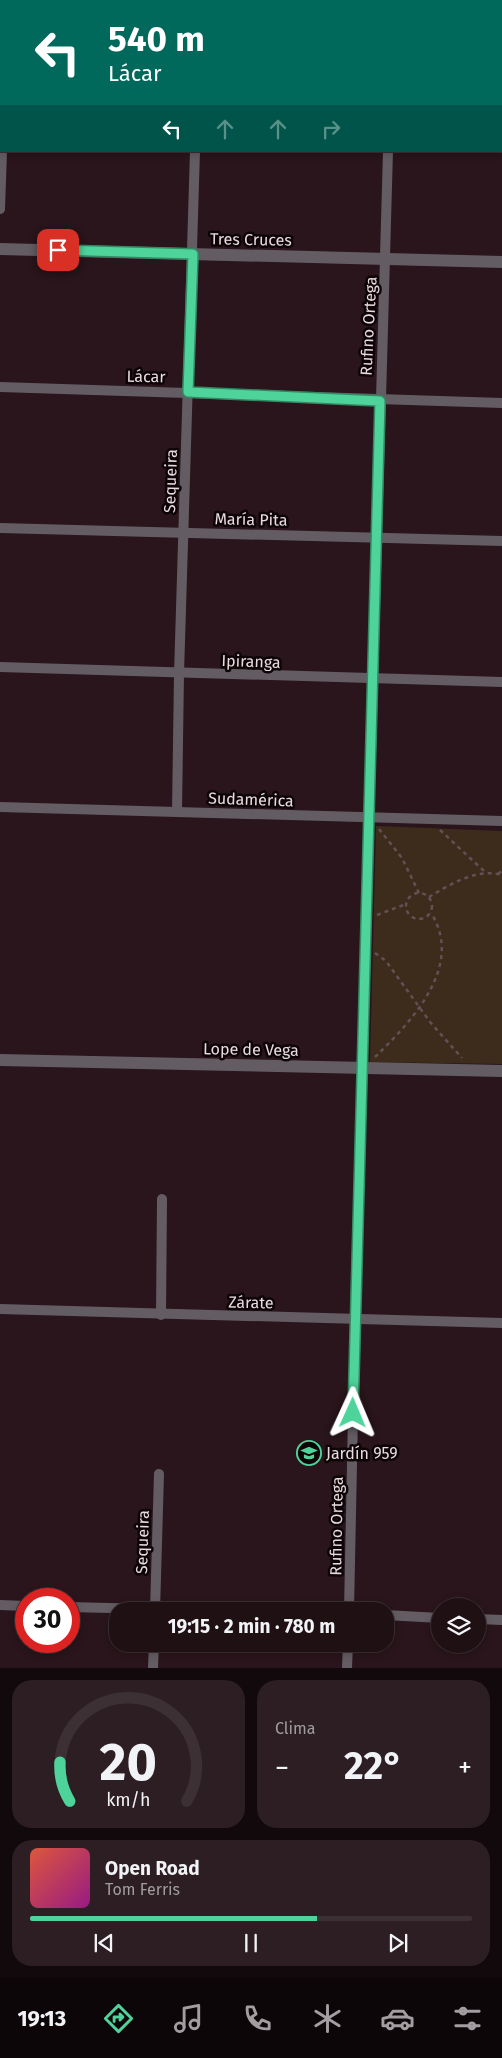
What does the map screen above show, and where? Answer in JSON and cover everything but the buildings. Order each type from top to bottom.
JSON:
[{"type":"street","points":[[0,209],[2,152]]},
{"type":"street","name":"Sequeira","points":[[177,812],[179,674],[195,152]]},
{"type":"street","name":"Rufino Ortega","points":[[349,1602],[355,1318],[388,152]]},
{"type":"street","name":"Tres Cruces","points":[[0,249],[502,262]]},
{"type":"street","name":"Lácar","points":[[0,387],[188,392],[380,401],[502,403]]},
{"type":"street","name":"María Pita","points":[[0,528],[502,541]]},
{"type":"street","name":"Ipiranga","points":[[0,667],[374,680],[502,682]]},
{"type":"street","name":"Sudamérica","points":[[0,807],[502,821]]},
{"type":"street","name":"Lope de Vega","points":[[0,1060],[502,1071]]},
{"type":"street","points":[[161,1315],[162,1199]]},
{"type":"street","name":"Zárate","points":[[0,1309],[161,1315],[502,1322]]},
{"type":"street","name":"Sequeira","points":[[155,1602],[159,1474]]},
{"type":"street","points":[[0,1605],[15,1606]]},
{"type":"street","points":[[80,1607],[109,1608]]},
{"type":"street","points":[[394,1615],[431,1618]]},
{"type":"street","points":[[486,1619],[502,1620]]},
{"type":"street","points":[[153,1668],[154,1652]]},
{"type":"street","points":[[347,1668],[348,1652]]},
{"type":"path","points":[[370,817],[402,858],[419,893]]},
{"type":"path","points":[[431,819],[448,840],[486,873]]},
{"type":"path","points":[[367,919],[406,904],[412,895],[419,893],[429,896],[462,879],[486,873],[500,874],[502,871]]},
{"type":"path","points":[[406,904],[409,914],[416,919],[425,919],[431,913],[433,904],[429,896]]},
{"type":"path","points":[[363,1068],[384,1048],[419,1007],[432,986],[442,962],[441,933],[431,913]]},
{"type":"path","points":[[366,951],[380,955],[386,960],[419,1007],[473,1071]]},
{"type":"shaded area","points":[[376,826],[502,831],[502,1064],[370,1062]]},
{"type":"place","name":"Jardín 959","points":[[309,1453]]},
{"type":"route","points":[[58,250],[193,254],[188,392],[380,401],[353,1413]]}]
